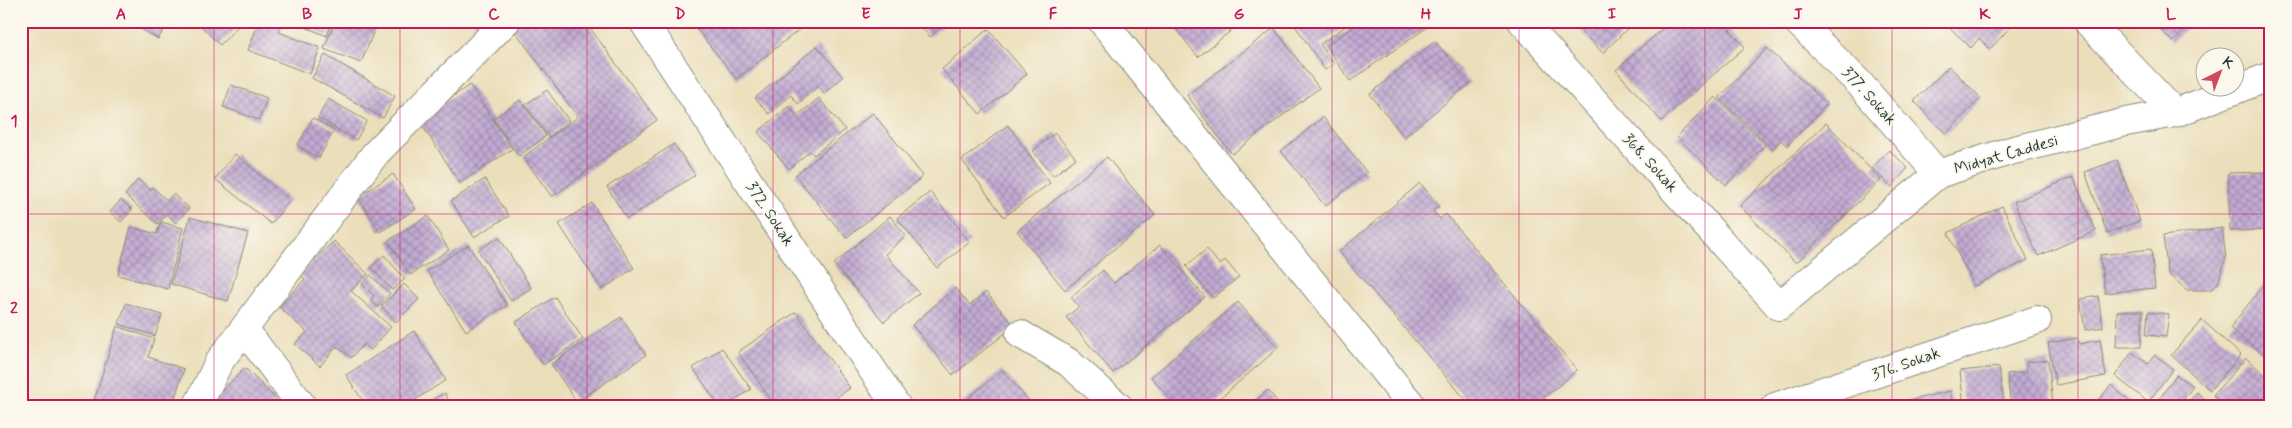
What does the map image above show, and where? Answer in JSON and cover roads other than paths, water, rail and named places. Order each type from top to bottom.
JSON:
[{"type":"street","points":[[198,407],[219,362],[375,154],[506,21]]},
{"type":"street","name":"372. Sokak","points":[[642,21],[897,407]]},
{"type":"street","points":[[1102,21],[1413,407]]},
{"type":"street","name":"368. Sokak","points":[[1522,21],[1779,306]]},
{"type":"street","name":"377. Sokak","points":[[1797,21],[1859,83],[1938,174]]},
{"type":"street","points":[[2087,21],[2174,113]]},
{"type":"street","name":"Midyat Caddesi","points":[[1779,306],[1938,174],[2010,151],[2126,122],[2174,113],[2271,76]]},
{"type":"street","name":"376. Sokak","points":[[1775,407],[2037,320]]},
{"type":"street","points":[[244,329],[303,407]]},
{"type":"street","points":[[1020,334],[1068,362],[1119,407]]}]
